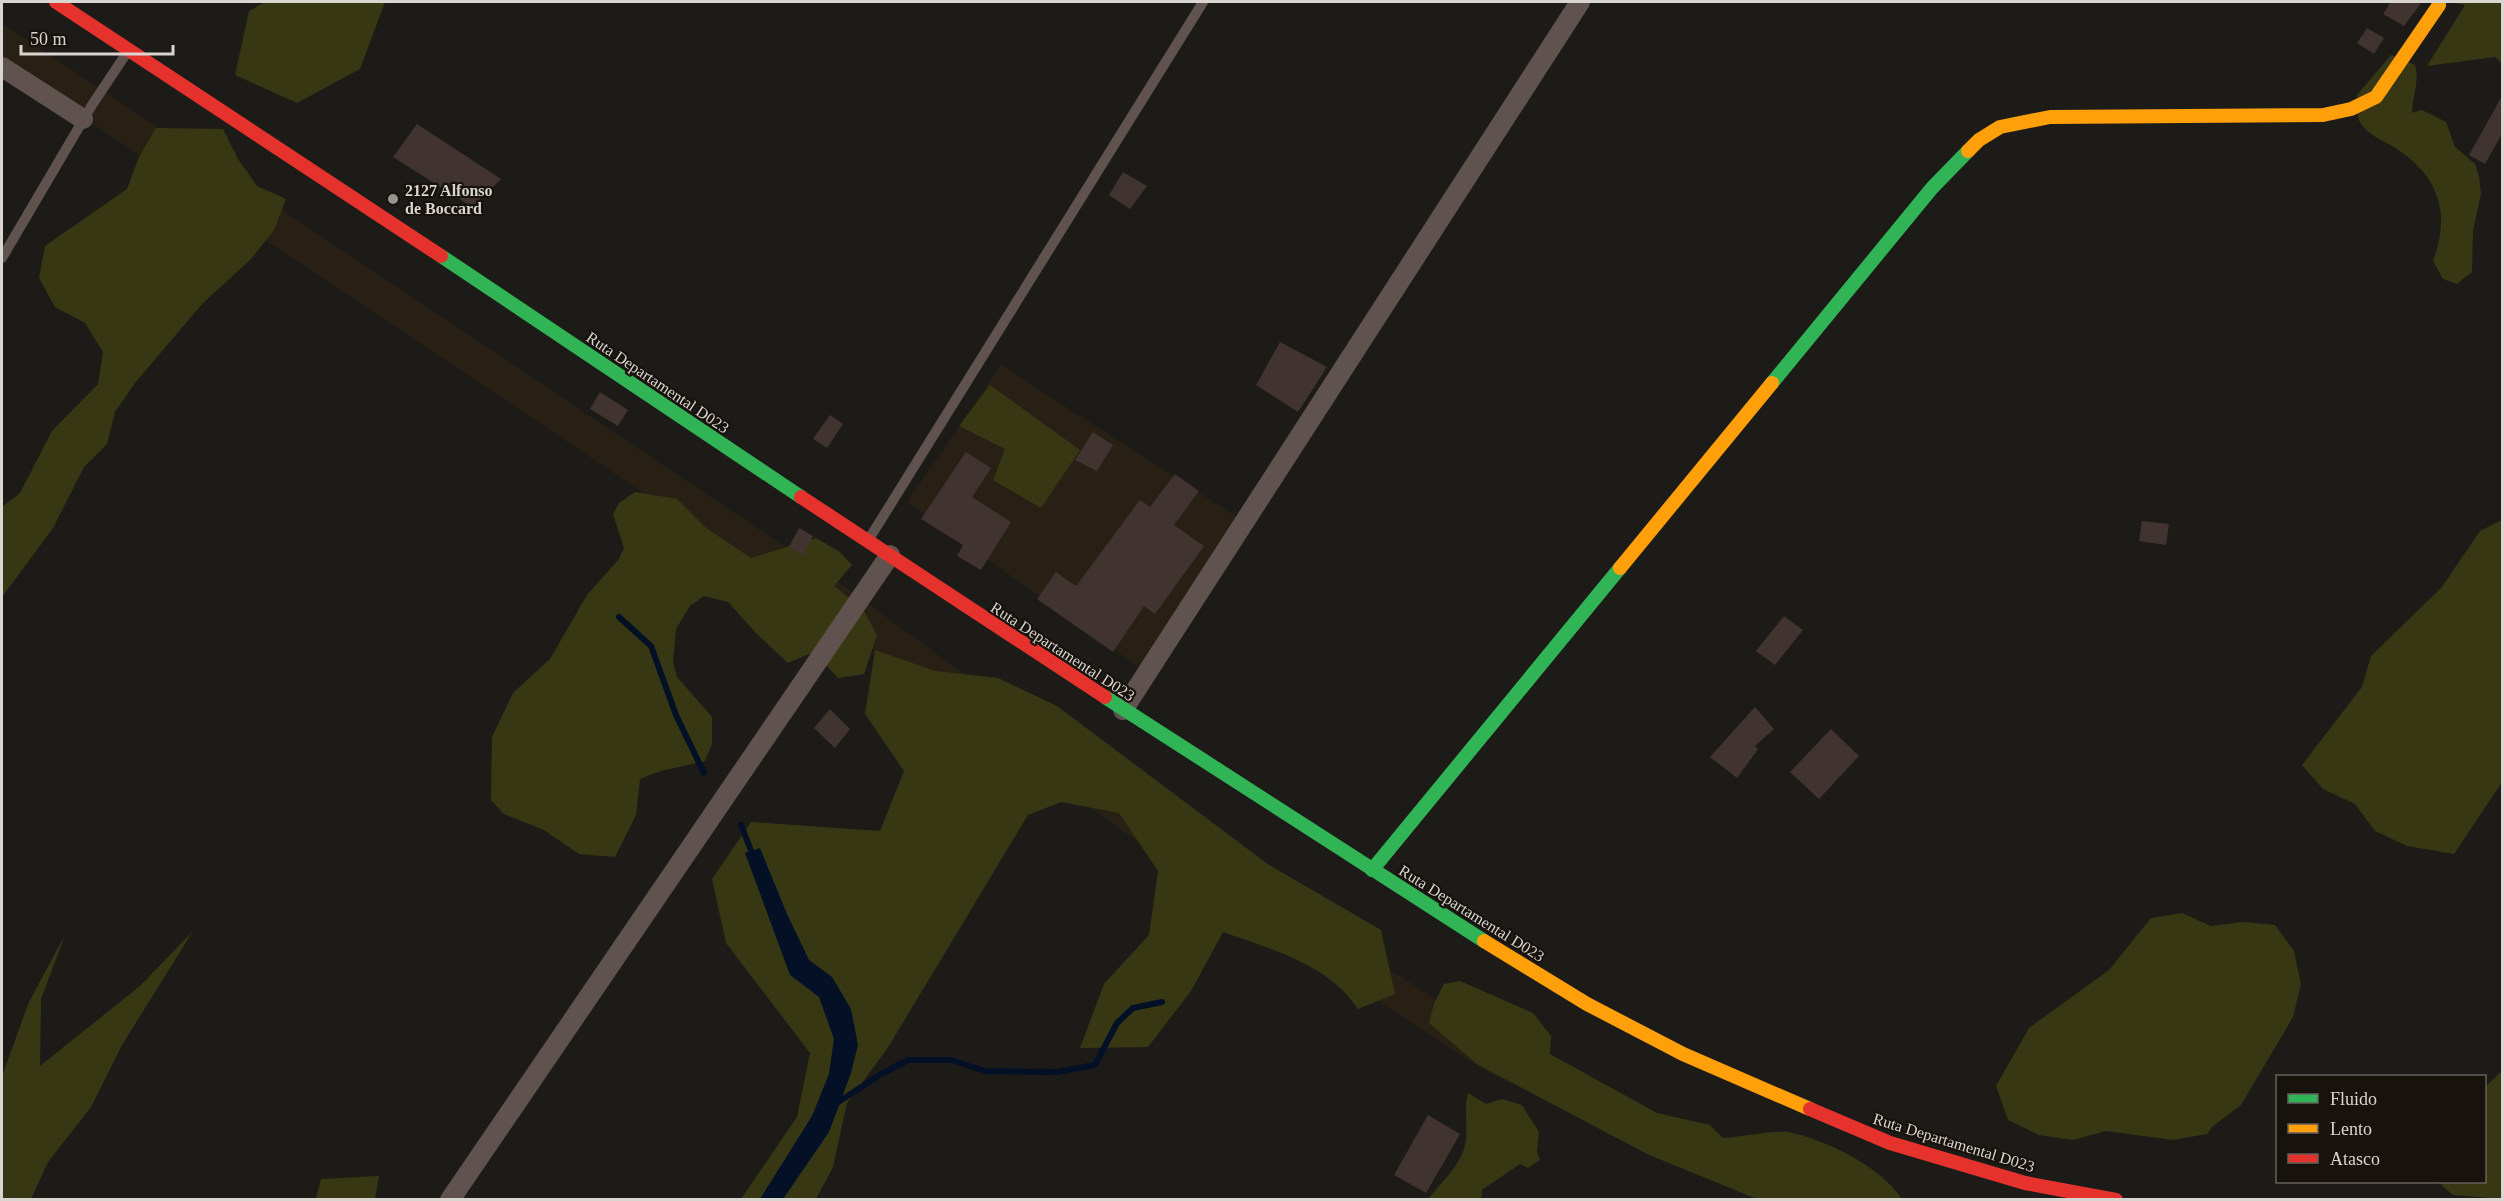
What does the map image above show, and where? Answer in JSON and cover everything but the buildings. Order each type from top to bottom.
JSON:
[{"type":"main road","name":"Ruta Departamental D023","points":[[56,2],[130,48],[720,444],[1123,710],[1577,998],[1683,1054],[1890,1143],[2025,1183],[2116,1200]]},
{"type":"main road","points":[[1372,870],[1932,188],[1979,140],[2000,127],[2050,117],[2323,115],[2348,111],[2376,97],[2439,5]]},
{"type":"street","points":[[1123,710],[1580,2]]},
{"type":"street","points":[[2,67],[83,120]]},
{"type":"street","points":[[450,1200],[890,555]]},
{"type":"lane","points":[[868,540],[1203,2]]},
{"type":"lane","points":[[2,258],[83,120],[130,48]]},
{"type":"shaded area","points":[[265,2],[385,2],[360,69],[297,103],[235,75],[249,11]]},
{"type":"shaded area","points":[[2451,2],[2502,2],[2502,63],[2495,57],[2427,66],[2465,5]]},
{"type":"shaded area","points":[[2,23],[845,587],[1193,841],[1501,1042],[1668,1159],[1482,1069],[1171,866],[824,614],[2,63]]},
{"type":"shaded area","points":[[2391,55],[2415,65],[2417,77],[2412,113],[2422,110],[2446,122],[2455,147],[2475,164],[2479,177],[2481,194],[2473,230],[2472,272],[2457,284],[2443,279],[2433,261],[2441,227],[2441,212],[2432,184],[2411,160],[2372,135],[2363,127],[2359,119],[2357,95]]},
{"type":"shaded area","points":[[156,128],[223,129],[238,159],[257,186],[286,199],[274,230],[251,259],[202,304],[135,383],[115,412],[107,444],[84,467],[53,528],[2,597],[2,507],[20,493],[52,431],[98,384],[103,352],[85,323],[55,307],[39,278],[45,246],[127,189],[139,157]]},
{"type":"shaded area","points":[[1001,365],[1243,521],[1140,668],[907,502]]},
{"type":"shaded area","points":[[990,385],[1080,450],[1041,508],[993,480],[1005,449],[959,426]]},
{"type":"shaded area","points":[[635,492],[677,499],[706,528],[751,558],[816,538],[840,552],[852,565],[834,586],[862,608],[877,635],[864,674],[838,678],[814,652],[788,663],[728,602],[704,596],[690,606],[676,629],[673,662],[677,677],[712,717],[712,744],[705,761],[664,770],[640,779],[636,815],[615,857],[579,854],[544,830],[504,814],[491,800],[492,737],[513,693],[550,659],[587,595],[619,559],[624,548],[613,514],[619,503]]},
{"type":"shaded area","points":[[2502,520],[2502,782],[2454,854],[2407,846],[2375,831],[2355,804],[2323,789],[2302,765],[2362,687],[2371,656],[2442,587],[2480,531]]},
{"type":"shaded area","points":[[875,650],[935,671],[998,678],[1057,706],[1269,865],[1381,930],[1395,994],[1358,1009],[1346,993],[1315,969],[1279,952],[1223,932],[1191,991],[1148,1047],[1080,1048],[1104,984],[1149,935],[1158,871],[1119,813],[1061,802],[1028,815],[887,1049],[847,1103],[833,1167],[816,1199],[741,1199],[797,1117],[810,1053],[726,943],[712,879],[751,822],[880,831],[904,771],[865,714]]},
{"type":"shaded area","points":[[2182,913],[2211,926],[2243,922],[2275,925],[2294,951],[2301,984],[2293,1017],[2241,1105],[2213,1126],[2207,1134],[2173,1140],[2106,1131],[2073,1140],[2039,1135],[2008,1120],[1996,1086],[2029,1028],[2109,970],[2151,918]]},
{"type":"shaded area","points":[[193,931],[122,1045],[91,1107],[48,1162],[31,1199],[2,1199],[2,1076],[29,1002],[65,935],[41,999],[40,1066],[140,986]]},
{"type":"shaded area","points":[[1460,981],[1533,1013],[1551,1036],[1550,1054],[1657,1113],[1710,1125],[1723,1138],[1788,1132],[1819,1141],[1867,1165],[1902,1199],[1757,1199],[1647,1154],[1477,1064],[1429,1023],[1434,1004],[1444,984]]},
{"type":"shaded area","points":[[2502,1071],[2502,1199],[2453,1195],[2439,1183],[2486,1183],[2486,1086]]},
{"type":"shaded area","points":[[1468,1093],[1486,1104],[1502,1099],[1522,1105],[1539,1132],[1537,1152],[1540,1160],[1528,1168],[1520,1164],[1482,1190],[1481,1199],[1428,1199],[1455,1167],[1463,1152],[1466,1138]]},
{"type":"shaded area","points":[[379,1176],[375,1199],[316,1199],[321,1179]]},
{"type":"water","points":[[760,848],[809,960],[832,977],[851,1009],[858,1045],[851,1073],[829,1132],[783,1199],[760,1199],[812,1116],[829,1074],[834,1039],[819,997],[790,975],[745,853]]},
{"type":"waterway","points":[[619,617],[651,646],[676,715],[704,773]]},
{"type":"waterway","points":[[741,825],[754,858]]},
{"type":"waterway","points":[[834,1105],[881,1074],[908,1060],[951,1060],[985,1071],[1057,1072],[1095,1065],[1117,1023],[1133,1008],[1162,1002]]},
{"type":"traffic: fast","points":[[1772,383],[1932,188],[1968,151]]},
{"type":"traffic: fast","points":[[441,256],[801,497]]},
{"type":"traffic: fast","points":[[1372,870],[1620,568]]},
{"type":"traffic: fast","points":[[1105,697],[1484,941]]},
{"type":"traffic: slow","points":[[1968,151],[1979,140],[2000,127],[2050,117],[2323,115],[2351,109],[2376,97],[2439,5]]},
{"type":"traffic: slow","points":[[1620,568],[1772,383]]},
{"type":"traffic: slow","points":[[1484,941],[1587,1004],[1683,1054],[1810,1109]]},
{"type":"traffic: jam","points":[[56,2],[441,256]]},
{"type":"traffic: jam","points":[[801,497],[1105,697]]},
{"type":"traffic: jam","points":[[1810,1109],[1890,1143],[2025,1183],[2116,1200]]},
{"type":"place","name":"2127 Alfonso de Boccard","points":[[393,199]]}]
